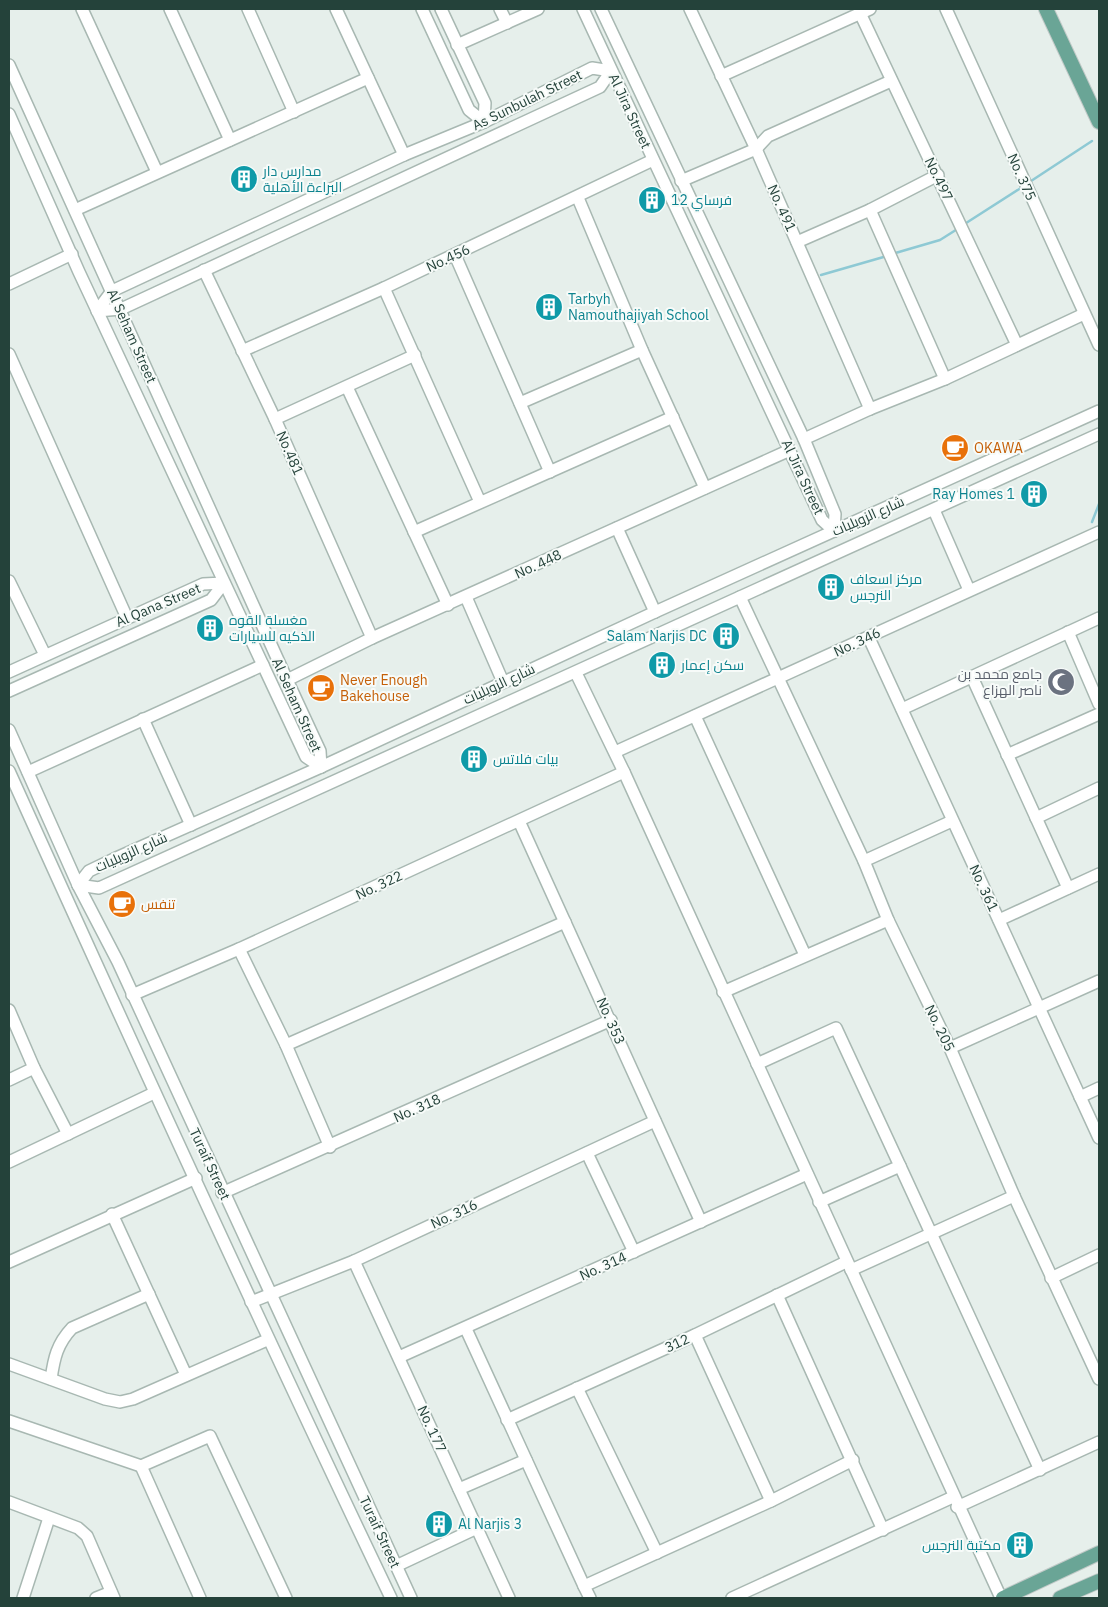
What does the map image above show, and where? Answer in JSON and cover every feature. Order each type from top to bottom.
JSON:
[{"type":"main road","points":[[1046,9],[1099,122]]},
{"type":"main road","points":[[1002,1598],[1099,1553]]},
{"type":"main road","points":[[1060,1598],[1099,1581]]},
{"type":"street","points":[[82,9],[157,172]]},
{"type":"street","points":[[170,9],[230,140]]},
{"type":"street","points":[[248,9],[294,112]]},
{"type":"street","points":[[336,9],[404,155]]},
{"type":"street","points":[[422,9],[469,110],[484,122]]},
{"type":"street","points":[[441,9],[485,103],[484,122]]},
{"type":"street","points":[[500,9],[507,23]]},
{"type":"street","points":[[457,45],[538,9]]},
{"type":"street","name":"Al Jira Street","points":[[584,9],[611,71],[822,520],[834,531]]},
{"type":"street","name":"Al Jira Street","points":[[601,9],[804,439],[835,514],[834,531]]},
{"type":"street","name":"No. 491","points":[[690,9],[756,149],[870,408]]},
{"type":"street","name":"No. 375","points":[[946,9],[1099,345]]},
{"type":"street","points":[[721,76],[865,11]]},
{"type":"street","name":"No.497","points":[[865,11],[891,81],[938,175],[1017,345]]},
{"type":"street","name":"Al Seham Street","points":[[9,64],[320,750],[321,767]]},
{"type":"street","name":"As Sunbulah Street","points":[[592,68],[611,71],[600,86],[121,310],[97,311],[112,291],[404,155],[484,122],[592,68]]},
{"type":"street","points":[[75,210],[368,78]]},
{"type":"street","points":[[681,181],[756,149],[768,136],[891,81]]},
{"type":"street","name":"Al Seham Street","points":[[9,114],[97,311],[306,758],[321,767]]},
{"type":"street","name":"No.456","points":[[242,351],[384,288],[578,198],[653,160]]},
{"type":"street","points":[[797,242],[870,210],[938,175]]},
{"type":"street","points":[[578,198],[642,350],[705,488]]},
{"type":"street","points":[[870,210],[945,379]]},
{"type":"street","points":[[9,284],[72,254]]},
{"type":"street","points":[[455,254],[550,472]]},
{"type":"street","name":"No.481","points":[[204,270],[275,419],[372,638]]},
{"type":"street","points":[[384,288],[480,502]]},
{"type":"street","points":[[804,439],[870,408],[945,379],[1084,314]]},
{"type":"street","points":[[520,403],[642,350]]},
{"type":"street","points":[[9,354],[127,618]]},
{"type":"street","points":[[275,419],[415,355]]},
{"type":"street","points":[[347,387],[448,605]]},
{"type":"street","name":"شارع الزويليات","points":[[1099,411],[655,612],[321,767],[89,870],[78,885],[99,888],[1099,434]]},
{"type":"street","points":[[414,532],[673,417]]},
{"type":"street","name":"No. 448","points":[[287,680],[372,638],[790,450]]},
{"type":"street","points":[[934,510],[969,590]]},
{"type":"street","points":[[617,528],[655,612]]},
{"type":"street","name":"No. 346","points":[[615,752],[1099,532]]},
{"type":"street","points":[[9,581],[45,655]]},
{"type":"street","name":"Al Qana Street","points":[[9,672],[203,584],[224,583]]},
{"type":"street","name":"Al Qana Street","points":[[9,691],[211,600],[224,583]]},
{"type":"street","points":[[466,597],[503,682]]},
{"type":"street","name":"No. 205","points":[[740,597],[864,861],[888,920],[950,1048],[1014,1196],[1099,1379]]},
{"type":"street","points":[[902,709],[1099,618]]},
{"type":"street","points":[[1068,632],[1099,704]]},
{"type":"street","name":"No. 361","points":[[868,638],[1099,1138]]},
{"type":"street","points":[[28,772],[263,665]]},
{"type":"street","points":[[576,672],[615,752],[955,1502],[1002,1598]]},
{"type":"street","points":[[972,677],[1068,888]]},
{"type":"street","points":[[1007,755],[1099,714]]},
{"type":"street","points":[[695,716],[805,956]]},
{"type":"street","points":[[143,720],[191,825]]},
{"type":"street","name":"Turaif Street","points":[[9,730],[78,885],[132,995],[411,1598]]},
{"type":"street","name":"Turaif Street","points":[[9,771],[154,1093],[196,1178],[267,1340],[391,1598]]},
{"type":"street","name":"No. 322","points":[[132,995],[239,949],[624,772]]},
{"type":"street","points":[[1036,818],[1099,788]]},
{"type":"street","name":"No. 353","points":[[519,821],[564,922],[611,1020],[701,1222]]},
{"type":"street","points":[[864,861],[952,821]]},
{"type":"street","points":[[999,920],[1099,874]]},
{"type":"street","points":[[723,992],[888,920]]},
{"type":"street","points":[[286,1045],[564,922]]},
{"type":"street","points":[[239,949],[286,1045],[330,1147]]},
{"type":"street","points":[[950,1048],[1099,981]]},
{"type":"street","points":[[9,1010],[34,1068],[68,1134]]},
{"type":"street","name":"No. 318","points":[[222,1193],[330,1147],[611,1020]]},
{"type":"street","points":[[757,1064],[836,1028],[1040,1470]]},
{"type":"street","points":[[9,1080],[34,1068]]},
{"type":"street","points":[[1080,1096],[1099,1088]]},
{"type":"street","points":[[9,1162],[154,1093]]},
{"type":"street","name":"No. 316","points":[[251,1302],[354,1260],[655,1121]]},
{"type":"street","points":[[587,1153],[634,1252]]},
{"type":"street","points":[[819,1202],[900,1166]]},
{"type":"street","name":"No. 314","points":[[399,1357],[466,1329],[807,1174]]},
{"type":"street","points":[[9,1262],[112,1214],[196,1178]]},
{"type":"street","name":"312","points":[[507,1420],[695,1335],[777,1295],[932,1234],[1014,1196]]},
{"type":"street","points":[[112,1214],[186,1375]]},
{"type":"street","points":[[1051,1278],[1099,1255]]},
{"type":"street","name":"No. 177","points":[[354,1260],[509,1598]]},
{"type":"street","points":[[51,1379],[56,1352],[62,1338],[72,1328],[149,1294]]},
{"type":"street","points":[[777,1295],[883,1530]]},
{"type":"street","points":[[466,1329],[590,1598]]},
{"type":"street","points":[[695,1335],[771,1501]]},
{"type":"street","points":[[9,1364],[105,1399],[120,1402],[133,1399],[267,1340]]},
{"type":"street","points":[[577,1388],[657,1553]]},
{"type":"street","points":[[9,1421],[141,1466],[210,1436],[286,1598]]},
{"type":"street","points":[[732,1598],[883,1530],[1040,1470],[1099,1442]]},
{"type":"street","points":[[459,1489],[526,1460]]},
{"type":"street","points":[[584,1586],[771,1501],[853,1460]]},
{"type":"street","points":[[141,1466],[200,1598]]},
{"type":"street","points":[[9,1502],[78,1528],[87,1536],[113,1595],[96,1598]]},
{"type":"street","points":[[23,1598],[49,1518]]},
{"type":"street","points":[[396,1566],[477,1528]]},
{"type":"waterway","points":[[1028,183],[1092,141]]},
{"type":"waterway","points":[[963,225],[1024,186]]},
{"type":"waterway","points":[[892,254],[940,240],[959,228]]},
{"type":"waterway","points":[[821,275],[887,256]]},
{"type":"waterway","points":[[1092,522],[1099,504]]},
{"type":"place","name":"مدارس دار البراءة الأهلية","points":[[244,179]]},
{"type":"place","name":"فرساي 12","points":[[652,200]]},
{"type":"place","name":"Tarbyh Namouthajiyah School","points":[[549,307]]},
{"type":"place","name":"OKAWA","points":[[955,448]]},
{"type":"place","name":"Ray Homes 1","points":[[1034,494]]},
{"type":"place","name":"مركز اسعاف النرجس","points":[[831,587]]},
{"type":"place","name":"مغسلة القوه الذكيه للسيارات","points":[[210,628]]},
{"type":"place","name":"Salam Narjis DC","points":[[726,636]]},
{"type":"place","name":"سكن إعمار","points":[[662,665]]},
{"type":"place","name":"جامع محمد بن ناصر الهزاع","points":[[1061,682]]},
{"type":"place","name":"Never Enough Bakehouse","points":[[321,688]]},
{"type":"place","name":"بيات فلاتس","points":[[474,759]]},
{"type":"place","name":"تنفس","points":[[122,904]]},
{"type":"place","name":"Al Narjis 3","points":[[439,1524]]},
{"type":"place","name":"مكتبة النرجس","points":[[1020,1545]]}]
